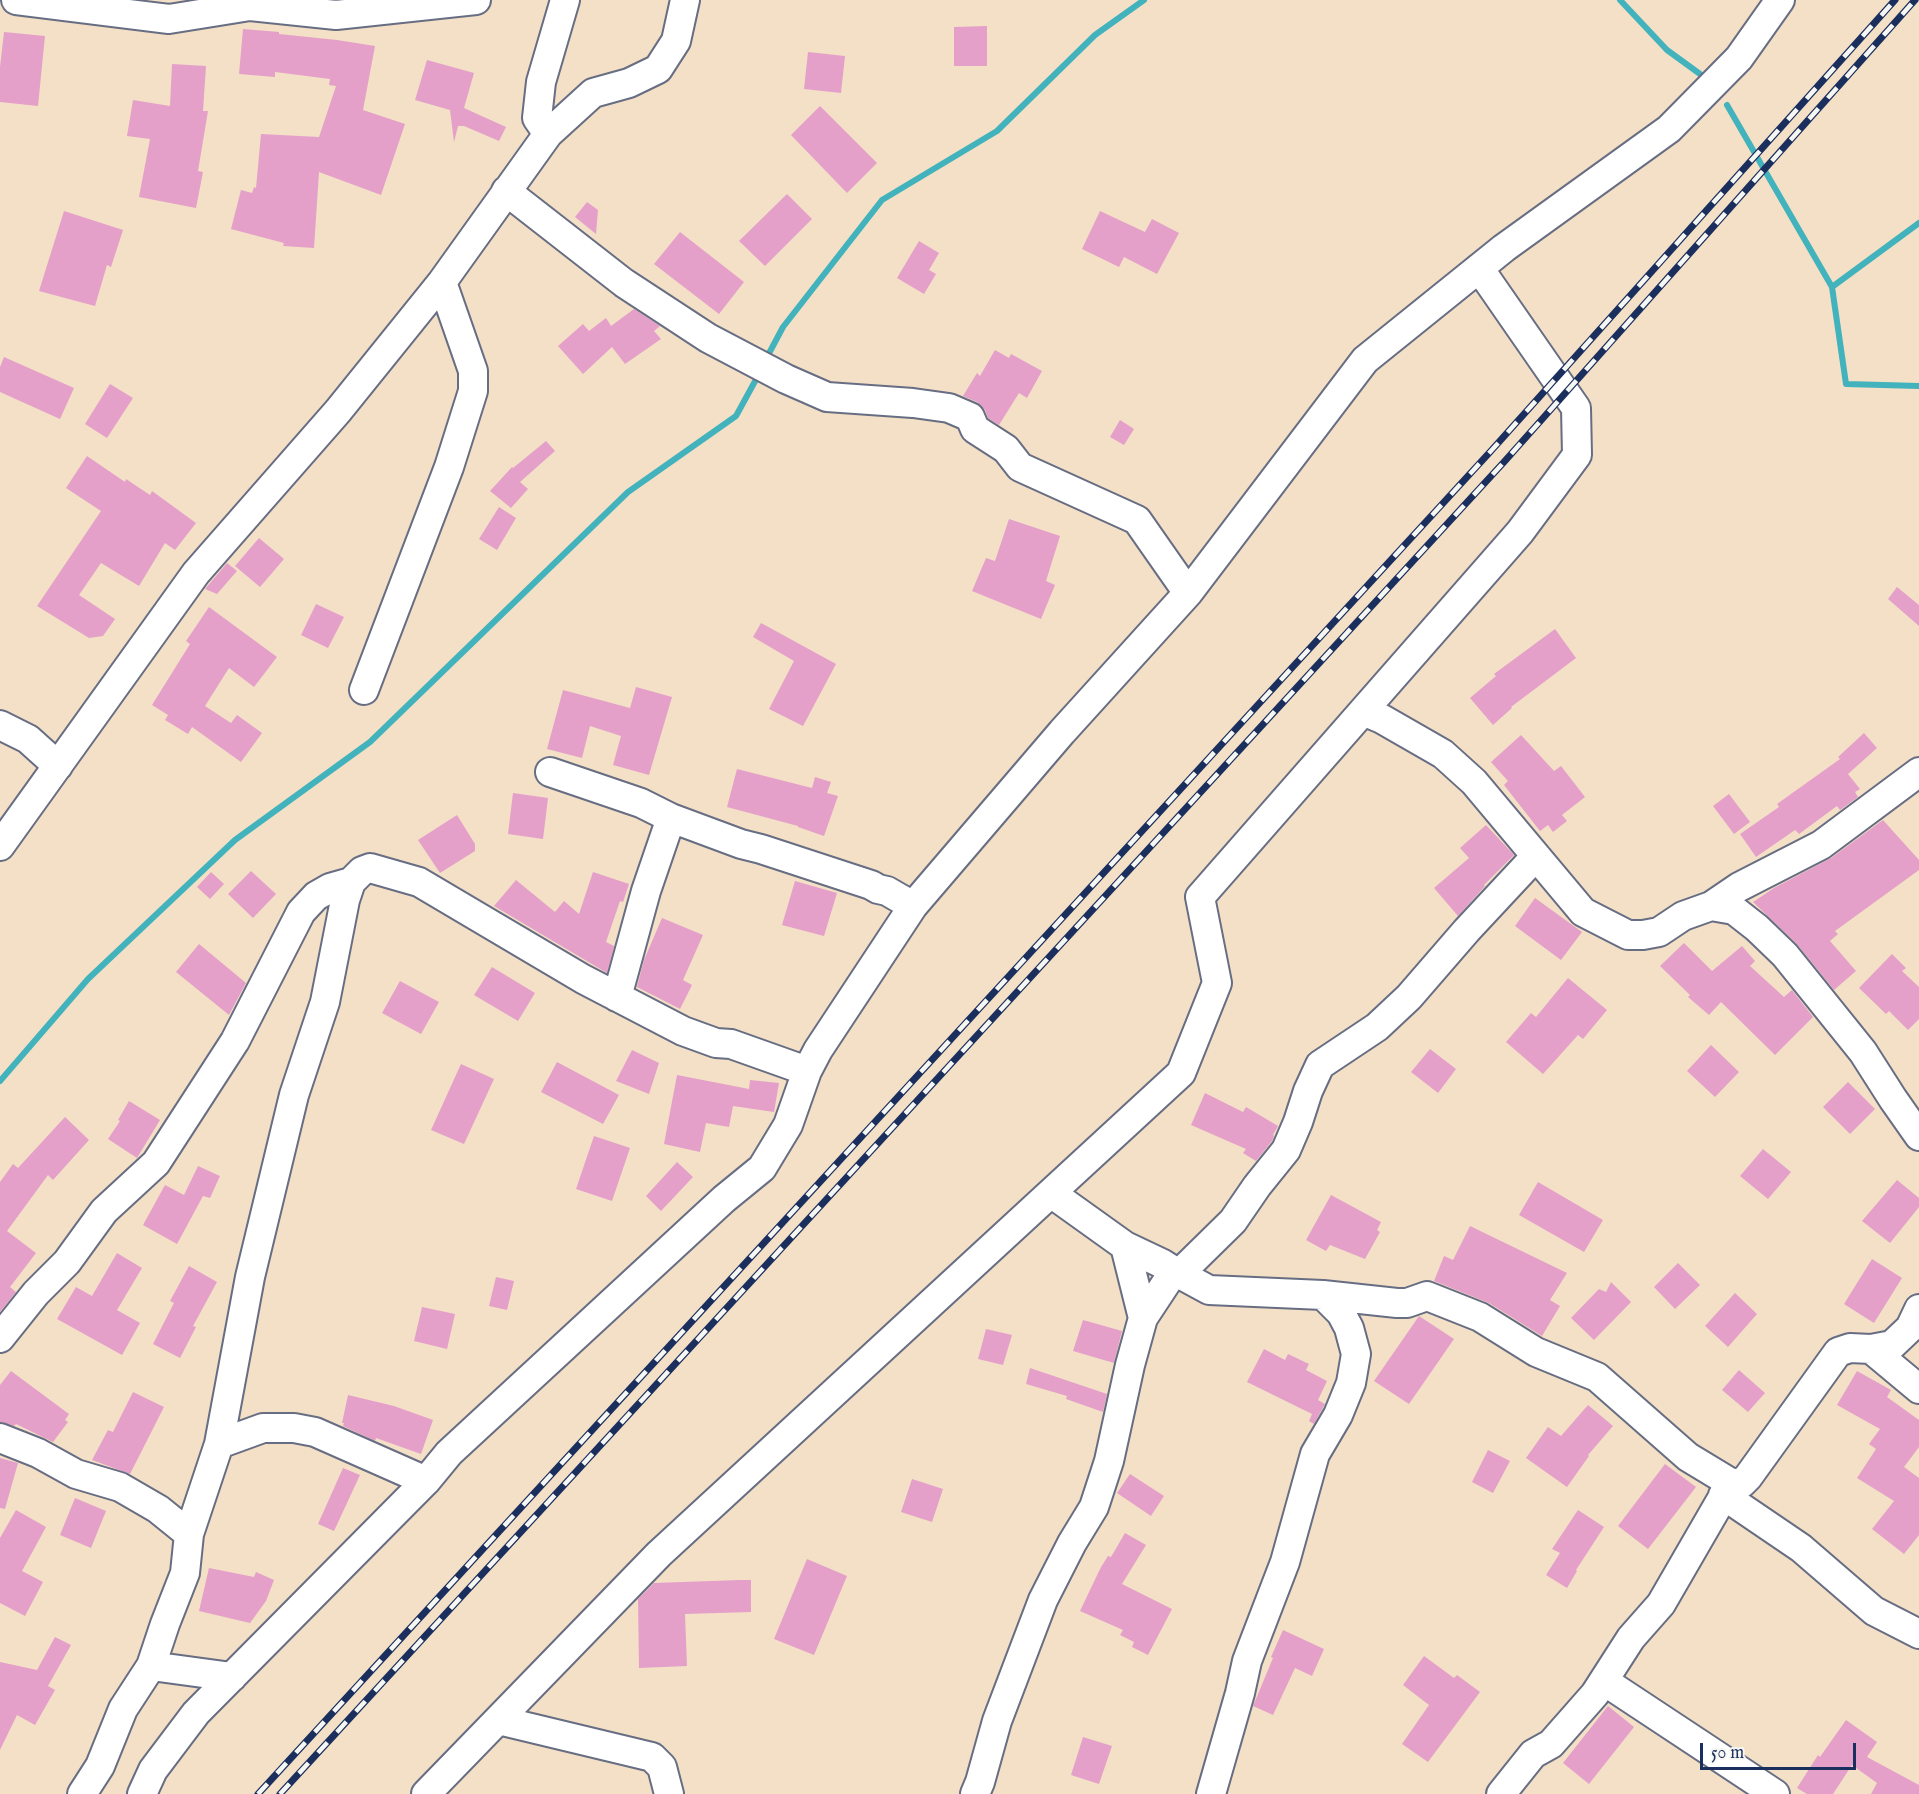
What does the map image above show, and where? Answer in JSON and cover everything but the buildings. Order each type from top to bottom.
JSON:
[{"type":"street","points":[[16,0],[169,20],[250,6],[336,15],[476,0]]},
{"type":"street","points":[[548,134],[537,118],[541,82],[565,0]]},
{"type":"street","points":[[0,846],[196,573],[338,411],[442,282],[548,134],[593,93],[630,83],[658,69],[676,41],[685,0]]},
{"type":"street","points":[[141,1794],[153,1770],[196,1713],[426,1481],[449,1453],[724,1199],[762,1168],[788,1125],[807,1071],[818,1050],[913,906],[1062,732],[1188,593],[1365,360],[1479,268],[1669,129],[1739,58],[1780,0]]},
{"type":"street","points":[[506,191],[624,283],[708,338],[786,379],[827,397],[949,408],[970,417],[975,429],[1006,449],[1020,466],[1137,520],[1188,593]]},
{"type":"street","points":[[426,1794],[659,1554],[1181,1073],[1217,983],[1200,897],[1520,532],[1576,455],[1576,408],[1479,268]]},
{"type":"street","points":[[364,690],[449,467],[473,391],[472,371],[442,282]]},
{"type":"street","points":[[1363,711],[1382,719],[1443,754],[1474,782],[1583,912],[1628,935],[1659,932],[1683,916],[1711,906],[1739,887],[1821,845],[1919,771]]},
{"type":"street","points":[[0,724],[28,739],[58,766]]},
{"type":"street","points":[[550,772],[642,803],[671,818],[751,848],[761,849],[871,885],[913,906]]},
{"type":"street","points":[[617,997],[646,891],[671,818]]},
{"type":"street","points":[[975,1794],[997,1721],[1043,1600],[1072,1543],[1094,1507],[1109,1461],[1143,1318],[1177,1273],[1233,1221],[1286,1150],[1320,1065],[1377,1027],[1409,997],[1536,856]]},
{"type":"street","points":[[82,1794],[100,1766],[123,1709],[152,1666],[185,1572],[189,1534],[219,1444],[250,1276],[294,1095],[326,1002],[345,900],[351,882],[362,871],[370,868],[418,882],[583,979],[683,1031],[716,1043],[731,1044],[807,1071]]},
{"type":"street","points":[[0,1338],[36,1293],[67,1262],[104,1211],[156,1163],[235,1041],[301,912],[315,896],[330,888],[351,882]]},
{"type":"street","points":[[1711,906],[1734,910],[1785,955],[1863,1052],[1919,1136]]},
{"type":"street","points":[[1051,1193],[1125,1246],[1163,1263],[1209,1290],[1323,1295],[1396,1304],[1427,1296],[1480,1317],[1536,1352],[1597,1377],[1688,1457],[1801,1548],[1874,1611],[1919,1634]]},
{"type":"street","points":[[1125,1246],[1134,1274],[1143,1318]]},
{"type":"street","points":[[1211,1794],[1247,1661],[1285,1562],[1315,1454],[1338,1415],[1351,1383],[1356,1354],[1349,1328],[1341,1313],[1323,1295]]},
{"type":"street","points":[[1501,1794],[1533,1754],[1551,1743],[1604,1681],[1631,1638],[1661,1604],[1727,1489],[1742,1484],[1748,1478],[1838,1352],[1850,1348],[1871,1349],[1892,1345],[1910,1328],[1919,1309]]},
{"type":"street","points":[[1871,1349],[1919,1389]]},
{"type":"street","points":[[219,1444],[263,1428],[294,1428],[315,1432],[426,1481]]},
{"type":"street","points":[[0,1438],[38,1453],[76,1473],[120,1487],[158,1509],[189,1534]]},
{"type":"street","points":[[152,1666],[232,1677]]},
{"type":"street","points":[[1604,1681],[1775,1794]]},
{"type":"street","points":[[498,1720],[652,1757],[662,1767],[669,1794]]},
{"type":"waterway","points":[[766,359],[783,327],[882,200],[997,131],[1095,35],[1144,0]]},
{"type":"waterway","points":[[1620,0],[1667,50],[1700,74]]},
{"type":"waterway","points":[[1727,105],[1832,287],[1846,384],[1919,386]]},
{"type":"waterway","points":[[1832,287],[1919,223]]},
{"type":"waterway","points":[[0,1081],[88,979],[235,840],[370,742],[628,492],[736,416],[759,374]]},
{"type":"railway","points":[[258,1794],[1490,452],[1895,0]]},
{"type":"railway","points":[[280,1794],[1504,462],[1915,0]]}]
